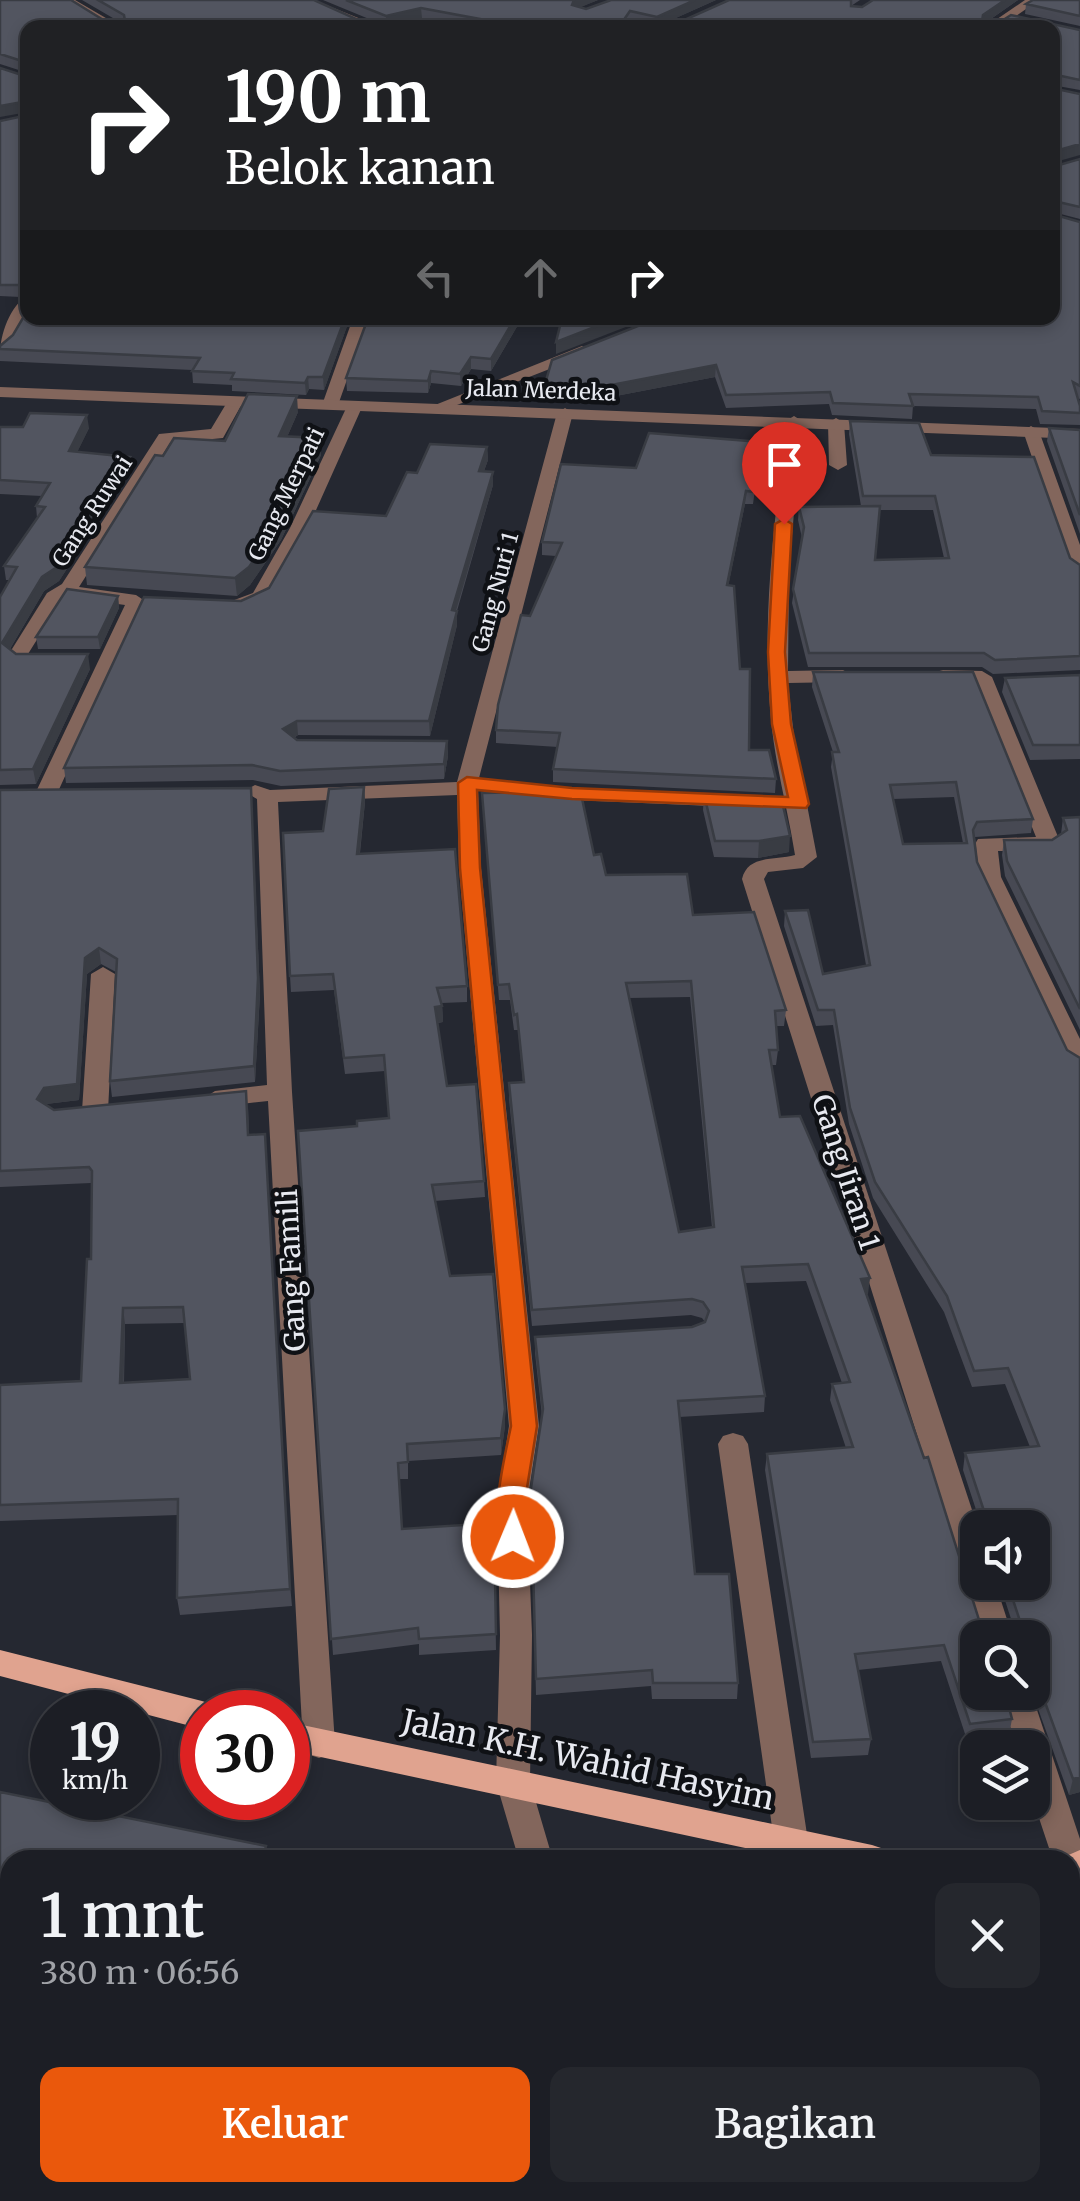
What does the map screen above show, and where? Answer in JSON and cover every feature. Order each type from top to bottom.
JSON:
[{"type":"main road","points":[[0,1663],[180,1709]]},
{"type":"main road","name":"Jalan K.H. Wahid Hasyim","points":[[310,1741],[830,1850]]},
{"type":"street","points":[[67,0],[103,20]]},
{"type":"street","points":[[304,0],[356,20]]},
{"type":"street","points":[[1002,20],[1033,0]]},
{"type":"street","points":[[1006,17],[1017,20]]},
{"type":"street","points":[[0,350],[20,314]]},
{"type":"street","points":[[330,405],[359,325]]},
{"type":"street","points":[[433,408],[598,346]]},
{"type":"street","name":"Jalan Merdeka","points":[[0,392],[233,406],[433,408],[1080,434]]},
{"type":"street","name":"Gang Ruwai","points":[[46,796],[90,694],[100,658],[145,602],[75,593],[69,588],[165,438],[220,432],[233,406]]},
{"type":"street","name":"Gang Merpati","points":[[224,606],[246,606],[260,596],[299,528],[355,406]]},
{"type":"street","name":"Gang Nuri 1","points":[[533,1850],[513,1782],[516,1635],[512,1504],[524,1426],[526,1340],[470,868],[467,746],[566,413]]},
{"type":"street","points":[[234,791],[259,791],[267,796],[467,786],[781,803],[777,593],[794,421]]},
{"type":"street","points":[[836,423],[838,465]]},
{"type":"street","points":[[1031,431],[1080,571]]},
{"type":"street","points":[[67,656],[22,661],[17,658],[54,597],[69,588]]},
{"type":"street","points":[[778,677],[874,676]]},
{"type":"street","points":[[928,676],[982,676],[995,683],[1050,844],[986,844],[990,877],[1080,1064]]},
{"type":"street","name":"Gang Famili","points":[[267,796],[302,1690]]},
{"type":"street","name":"Gang Jiran 1","points":[[781,803],[806,858],[800,863],[761,866],[754,870],[752,879],[960,1524]]},
{"type":"street","points":[[94,1111],[103,974]]},
{"type":"street","points":[[187,1102],[280,1092]]},
{"type":"street","points":[[734,1444],[792,1841]]},
{"type":"street","points":[[1021,1710],[1068,1850]]},
{"type":"building","points":[[0,0],[71,0],[103,20],[20,20],[20,60],[0,54]]},
{"type":"building","points":[[98,0],[314,0],[359,20],[125,20],[124,15]]},
{"type":"building","points":[[346,0],[574,0],[572,5],[586,9],[611,0],[695,0],[657,17],[630,11],[624,20],[485,20],[421,8],[386,16]]},
{"type":"building","points":[[729,0],[851,0],[851,6],[862,7],[873,0],[1005,0],[983,15],[982,20],[684,20]]},
{"type":"building","points":[[1033,0],[1080,0],[1080,16],[1026,4]]},
{"type":"building","points":[[1011,15],[1034,20],[1003,20]]},
{"type":"building","points":[[1060,26],[1080,30],[1080,80],[1060,76]]},
{"type":"building","points":[[0,68],[20,74],[20,102],[0,106]]},
{"type":"building","points":[[1060,90],[1080,94],[1080,144],[1060,150]]},
{"type":"building","points":[[20,117],[18,285],[0,285],[0,121]]},
{"type":"building","points":[[1080,159],[1080,207],[1060,202],[1060,165]]},
{"type":"building","points":[[1060,216],[1080,222],[1080,386],[1073,382],[1080,413],[1042,411],[1038,397],[909,394],[913,406],[833,403],[830,392],[726,395],[716,365],[601,387],[545,384],[552,360],[640,325],[1060,325]]},
{"type":"building","points":[[20,323],[342,325],[323,377],[308,377],[305,383],[231,379],[234,373],[192,371],[200,358],[0,349]]},
{"type":"building","points":[[365,325],[511,325],[491,359],[471,357],[460,374],[431,371],[428,381],[346,378]]},
{"type":"building","points":[[560,325],[600,325],[556,342]]},
{"type":"building","points":[[248,394],[297,396],[279,436],[320,438],[280,522],[249,567],[235,578],[85,567],[155,455],[163,456],[174,438],[225,441]]},
{"type":"building","points":[[30,413],[87,415],[69,451],[130,457],[57,567],[42,577],[2,643],[16,654],[88,654],[33,769],[0,770],[0,597],[17,567],[4,566],[45,507],[36,506],[50,483],[0,480],[0,427],[23,427]]},
{"type":"building","points":[[850,421],[919,423],[931,455],[1034,457],[1070,558],[1080,565],[1080,656],[995,660],[984,653],[809,653],[793,589],[804,527],[799,507],[880,506],[875,560],[949,558],[935,496],[863,496]]},
{"type":"building","points":[[1049,428],[1080,430],[1080,515]]},
{"type":"building","points":[[649,433],[761,442],[754,492],[746,491],[727,585],[734,586],[740,669],[750,669],[749,750],[769,750],[776,779],[553,769],[560,733],[496,730],[498,705],[521,615],[530,616],[562,543],[542,542],[561,464],[636,468]]},
{"type":"building","points":[[430,444],[487,447],[479,471],[493,472],[452,610],[457,611],[429,721],[297,721],[283,729],[297,740],[447,741],[444,764],[280,771],[252,765],[64,768],[144,597],[241,601],[269,588],[313,511],[386,516],[407,472],[417,473]]},
{"type":"building","points":[[67,589],[118,596],[98,637],[36,637]]},
{"type":"building","points":[[813,672],[973,672],[1033,819],[977,822],[973,830],[977,862],[1067,1050],[1080,1058],[1080,1777],[1073,1779],[1048,1710],[1050,1620],[1020,1620],[1013,1600],[1050,1600],[1050,1510],[984,1510],[965,1453],[1039,1446],[1008,1368],[974,1371],[947,1296],[875,1182],[850,1108],[834,1010],[818,1010],[785,911],[808,910],[823,974],[870,965],[832,752],[839,752]],"holes":[[[956,782],[967,843],[903,844],[890,785]]]},
{"type":"building","points":[[1080,675],[1080,745],[1033,745],[1005,678]]},
{"type":"building","points":[[364,787],[357,854],[455,849],[467,986],[437,988],[442,1006],[435,1007],[447,1086],[476,1084],[484,1181],[432,1185],[450,1276],[493,1274],[505,1409],[501,1438],[407,1444],[408,1462],[398,1463],[402,1529],[494,1523],[496,1634],[419,1639],[418,1628],[331,1639],[298,1131],[357,1126],[357,1121],[389,1118],[384,1055],[344,1058],[333,974],[290,976],[283,833],[323,831],[329,789]]},
{"type":"building","points":[[549,787],[580,789],[594,855],[601,854],[606,875],[687,874],[693,915],[754,912],[786,1010],[775,1011],[778,1050],[769,1050],[780,1117],[800,1116],[870,1278],[861,1279],[924,1458],[928,1457],[960,1559],[960,1600],[973,1600],[979,1620],[960,1620],[960,1694],[944,1645],[855,1654],[871,1739],[813,1742],[767,1454],[853,1447],[832,1384],[850,1382],[808,1264],[742,1267],[765,1396],[678,1401],[695,1574],[729,1574],[738,1683],[653,1683],[652,1670],[536,1679],[531,1488],[543,1409],[535,1337],[692,1327],[705,1322],[709,1311],[703,1302],[692,1299],[532,1310],[509,1083],[524,1082],[517,1014],[514,1015],[509,984],[498,985],[482,793],[548,792]],"holes":[[[691,981],[714,1227],[679,1232],[626,983]]]},
{"type":"building","points":[[251,788],[258,978],[254,1066],[110,1081],[117,959],[99,948],[85,958],[77,1084],[44,1088],[37,1099],[54,1110],[246,1091],[248,1135],[265,1134],[290,1589],[177,1598],[178,1499],[0,1505],[0,1385],[81,1381],[87,1259],[91,1259],[92,1171],[89,1167],[0,1171],[0,790]],"holes":[[[183,1307],[190,1379],[120,1383],[123,1308]]]},
{"type":"building","points":[[704,794],[781,797],[790,836],[715,841]]},
{"type":"building","points":[[1080,817],[1080,1009],[1007,861],[1004,840],[1052,840],[1067,830],[1063,818]]},
{"type":"building","points":[[965,1710],[1010,1710],[1012,1719],[970,1724]]},
{"type":"building","points":[[0,1792],[30,1798],[30,1820],[138,1820],[266,1846],[265,1850],[0,1850]]},
{"type":"route","points":[[513,1537],[512,1494],[524,1426],[470,868],[467,783],[572,794],[800,804],[782,724],[776,652],[784,524]]}]
